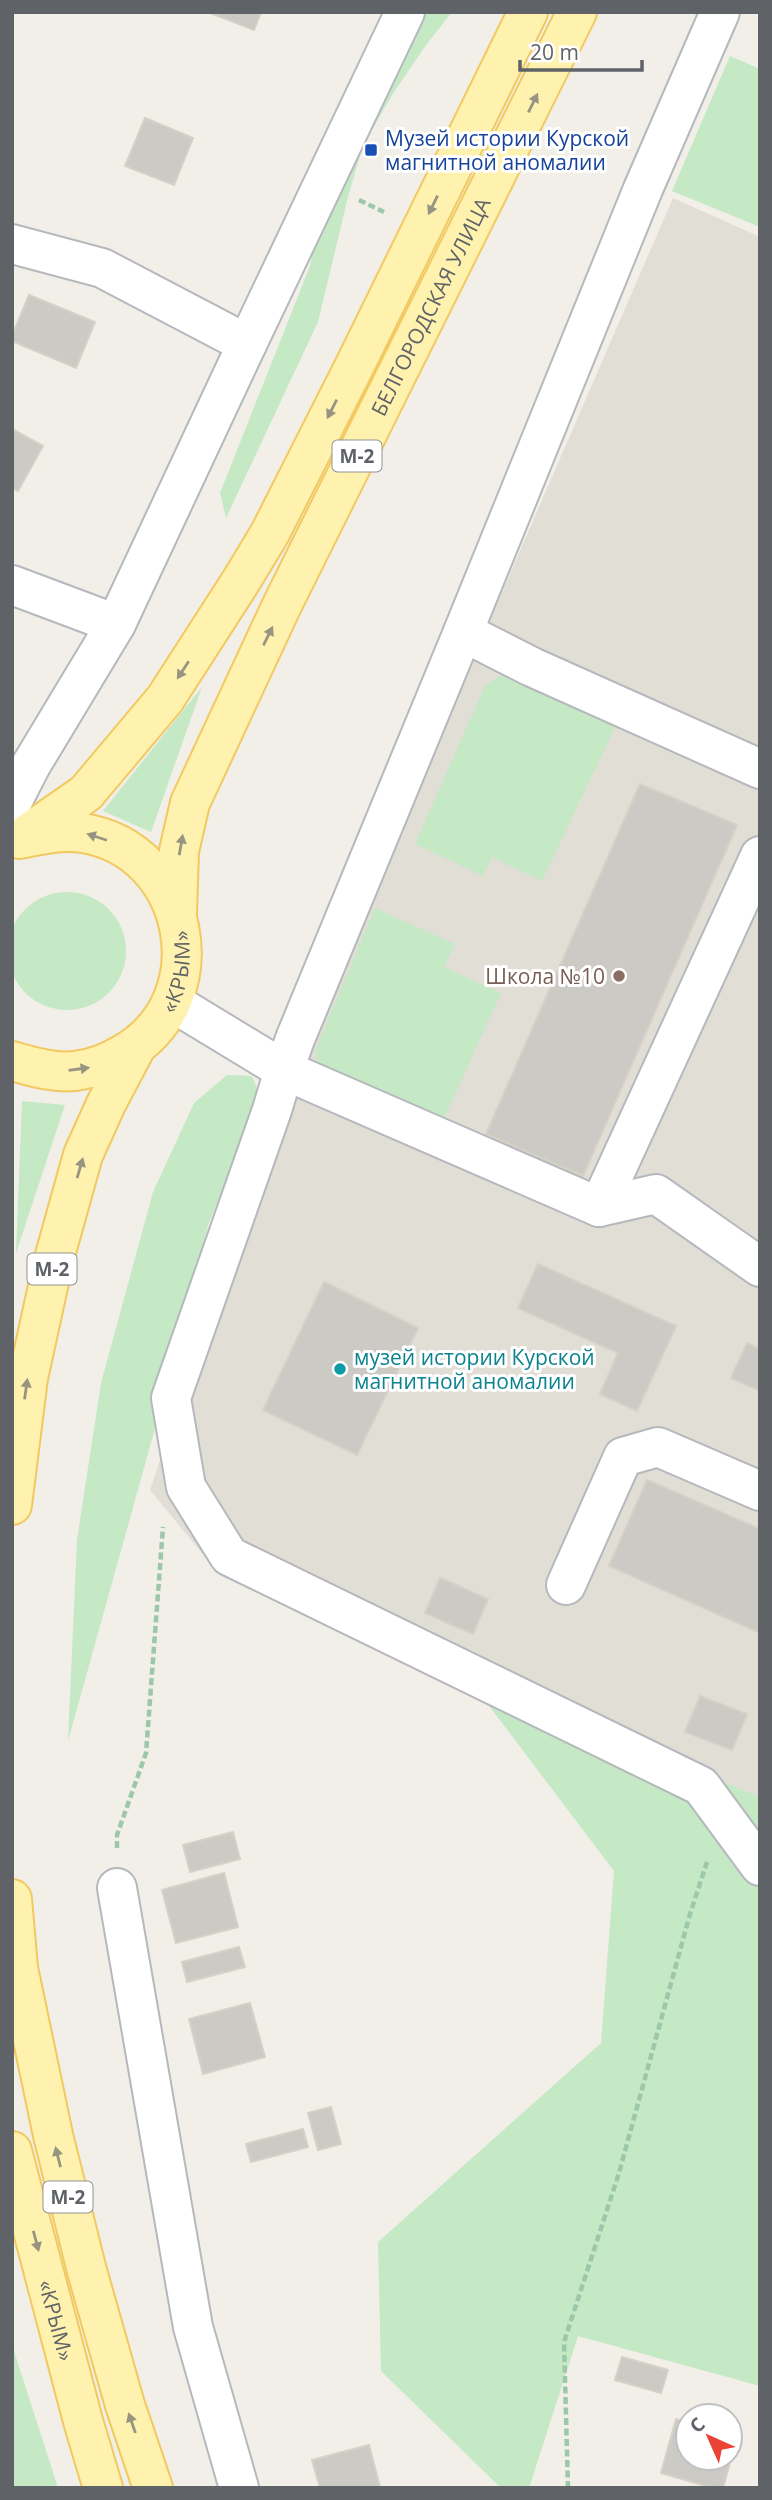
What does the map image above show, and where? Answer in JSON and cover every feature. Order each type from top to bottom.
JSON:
[{"type":"main road","name":"БЕЛГОРОДСКАЯ УЛИЦА","points":[[16,841],[86,793],[165,699],[241,581],[270,533],[355,365],[528,12]]},
{"type":"main road","name":"БЕЛГОРОДСКАЯ УЛИЦА","points":[[177,913],[179,851],[190,803],[282,605],[578,12]]},
{"type":"main road","name":"«КРЫМ»","points":[[12,1061],[44,1070],[76,1071],[108,1063],[136,1046],[156,1026],[172,1002],[181,973],[183,942],[177,913],[160,882],[141,860],[114,843],[84,833],[62,832],[51,832],[16,841]]},
{"type":"main road","name":"М-2","points":[[12,1505],[28,1378],[54,1259],[83,1155],[136,1046]]},
{"type":"main road","name":"М-2","points":[[12,1899],[18,1968],[52,2135],[110,2351],[153,2488]]},
{"type":"main road","name":"«КРЫМ»","points":[[12,2151],[103,2488]]},
{"type":"street","points":[[12,802],[31,765],[116,624],[405,12]]},
{"type":"street","points":[[720,12],[643,189],[295,1039],[172,1398],[186,1488],[229,1556],[701,1786],[760,1866]]},
{"type":"street","points":[[12,244],[102,268],[247,344]]},
{"type":"street","points":[[12,585],[116,624]]},
{"type":"street","points":[[463,632],[532,667],[760,769]]},
{"type":"street","points":[[599,1208],[760,856]]},
{"type":"street","points":[[172,1002],[284,1070],[599,1208],[656,1194],[760,1267]]},
{"type":"street","points":[[566,1586],[623,1457],[658,1447],[760,1491]]},
{"type":"street","points":[[117,1888],[193,2327],[239,2488]]},
{"type":"path","points":[[117,1888],[117,1835],[146,1753],[163,1521],[186,1488]]},
{"type":"path","points":[[568,2488],[564,2342],[619,2173],[690,1914],[710,1855]]},
{"type":"shaded area","points":[[673,198],[760,237],[760,1797],[215,1569],[150,1490],[287,1088]]},
{"type":"green space","points":[[399,12],[452,12],[394,92],[363,145],[318,322],[226,518],[220,493],[310,266],[328,160]]},
{"type":"green space","points":[[730,56],[760,69],[760,227],[672,191]]},
{"type":"green space","points":[[508,671],[618,721],[542,881],[492,857],[483,876],[415,844],[485,686]]},
{"type":"green space","points":[[202,687],[151,832],[103,811]]},
{"type":"green space","points":[[67,892],[90,896],[109,909],[122,928],[126,951],[122,974],[109,993],[90,1006],[67,1010],[44,1006],[25,993],[12,974],[8,951],[12,928],[25,909],[44,896]]},
{"type":"green space","points":[[375,908],[455,944],[444,967],[501,993],[440,1127],[321,1074],[315,1051]]},
{"type":"green space","points":[[227,1075],[252,1076],[261,1098],[208,1225],[181,1335],[68,1741],[77,1540],[101,1383],[153,1192],[194,1103]]},
{"type":"green space","points":[[22,1101],[65,1105],[16,1253]]},
{"type":"green space","points":[[465,1674],[760,1797],[760,2386],[578,2336],[529,2488],[501,2488],[381,2371],[378,2242],[601,2043],[614,1871]]},
{"type":"green space","points":[[12,2345],[14,2351],[58,2488],[12,2488]]},
{"type":"building","points":[[208,12],[261,12],[254,30]]},
{"type":"building","points":[[145,118],[193,138],[174,185],[125,166]]},
{"type":"building","points":[[29,295],[95,322],[76,368],[12,341]]},
{"type":"building","points":[[12,429],[43,446],[18,491],[12,488]]},
{"type":"building","points":[[640,784],[737,825],[583,1176],[486,1134]]},
{"type":"building","points":[[538,1264],[676,1326],[637,1411],[600,1394],[618,1353],[518,1308]]},
{"type":"building","name":"музей истории Курской магнитной аномалии","points":[[324,1282],[418,1328],[357,1455],[263,1410]]},
{"type":"building","points":[[747,1343],[760,1349],[760,1391],[731,1378]]},
{"type":"building","points":[[647,1480],[760,1529],[760,1633],[609,1566]]},
{"type":"building","points":[[440,1578],[488,1599],[473,1634],[425,1613]]},
{"type":"building","points":[[700,1696],[747,1714],[732,1750],[685,1732]]},
{"type":"building","points":[[233,1832],[240,1859],[190,1872],[183,1845]]},
{"type":"building","points":[[224,1873],[238,1927],[176,1943],[162,1890]]},
{"type":"building","points":[[239,1947],[245,1967],[187,1982],[182,1962]]},
{"type":"building","points":[[250,2003],[265,2057],[203,2074],[189,2019]]},
{"type":"building","points":[[331,2107],[341,2144],[318,2150],[308,2113]]},
{"type":"building","points":[[303,2129],[308,2147],[251,2162],[246,2144]]},
{"type":"building","points":[[622,2357],[668,2370],[661,2393],[615,2380]]},
{"type":"building","points":[[674,2426],[674,2472],[727,2472],[723,2488],[713,2488],[661,2473]]},
{"type":"building","points":[[369,2445],[380,2487],[320,2488],[312,2460]]},
{"type":"place","name":"Музей истории Курской магнитной аномалии","points":[[371,150]]},
{"type":"place","name":"Школа №10","points":[[619,976]]},
{"type":"place","name":"музей истории Курской магнитной аномалии","points":[[340,1369]]}]
